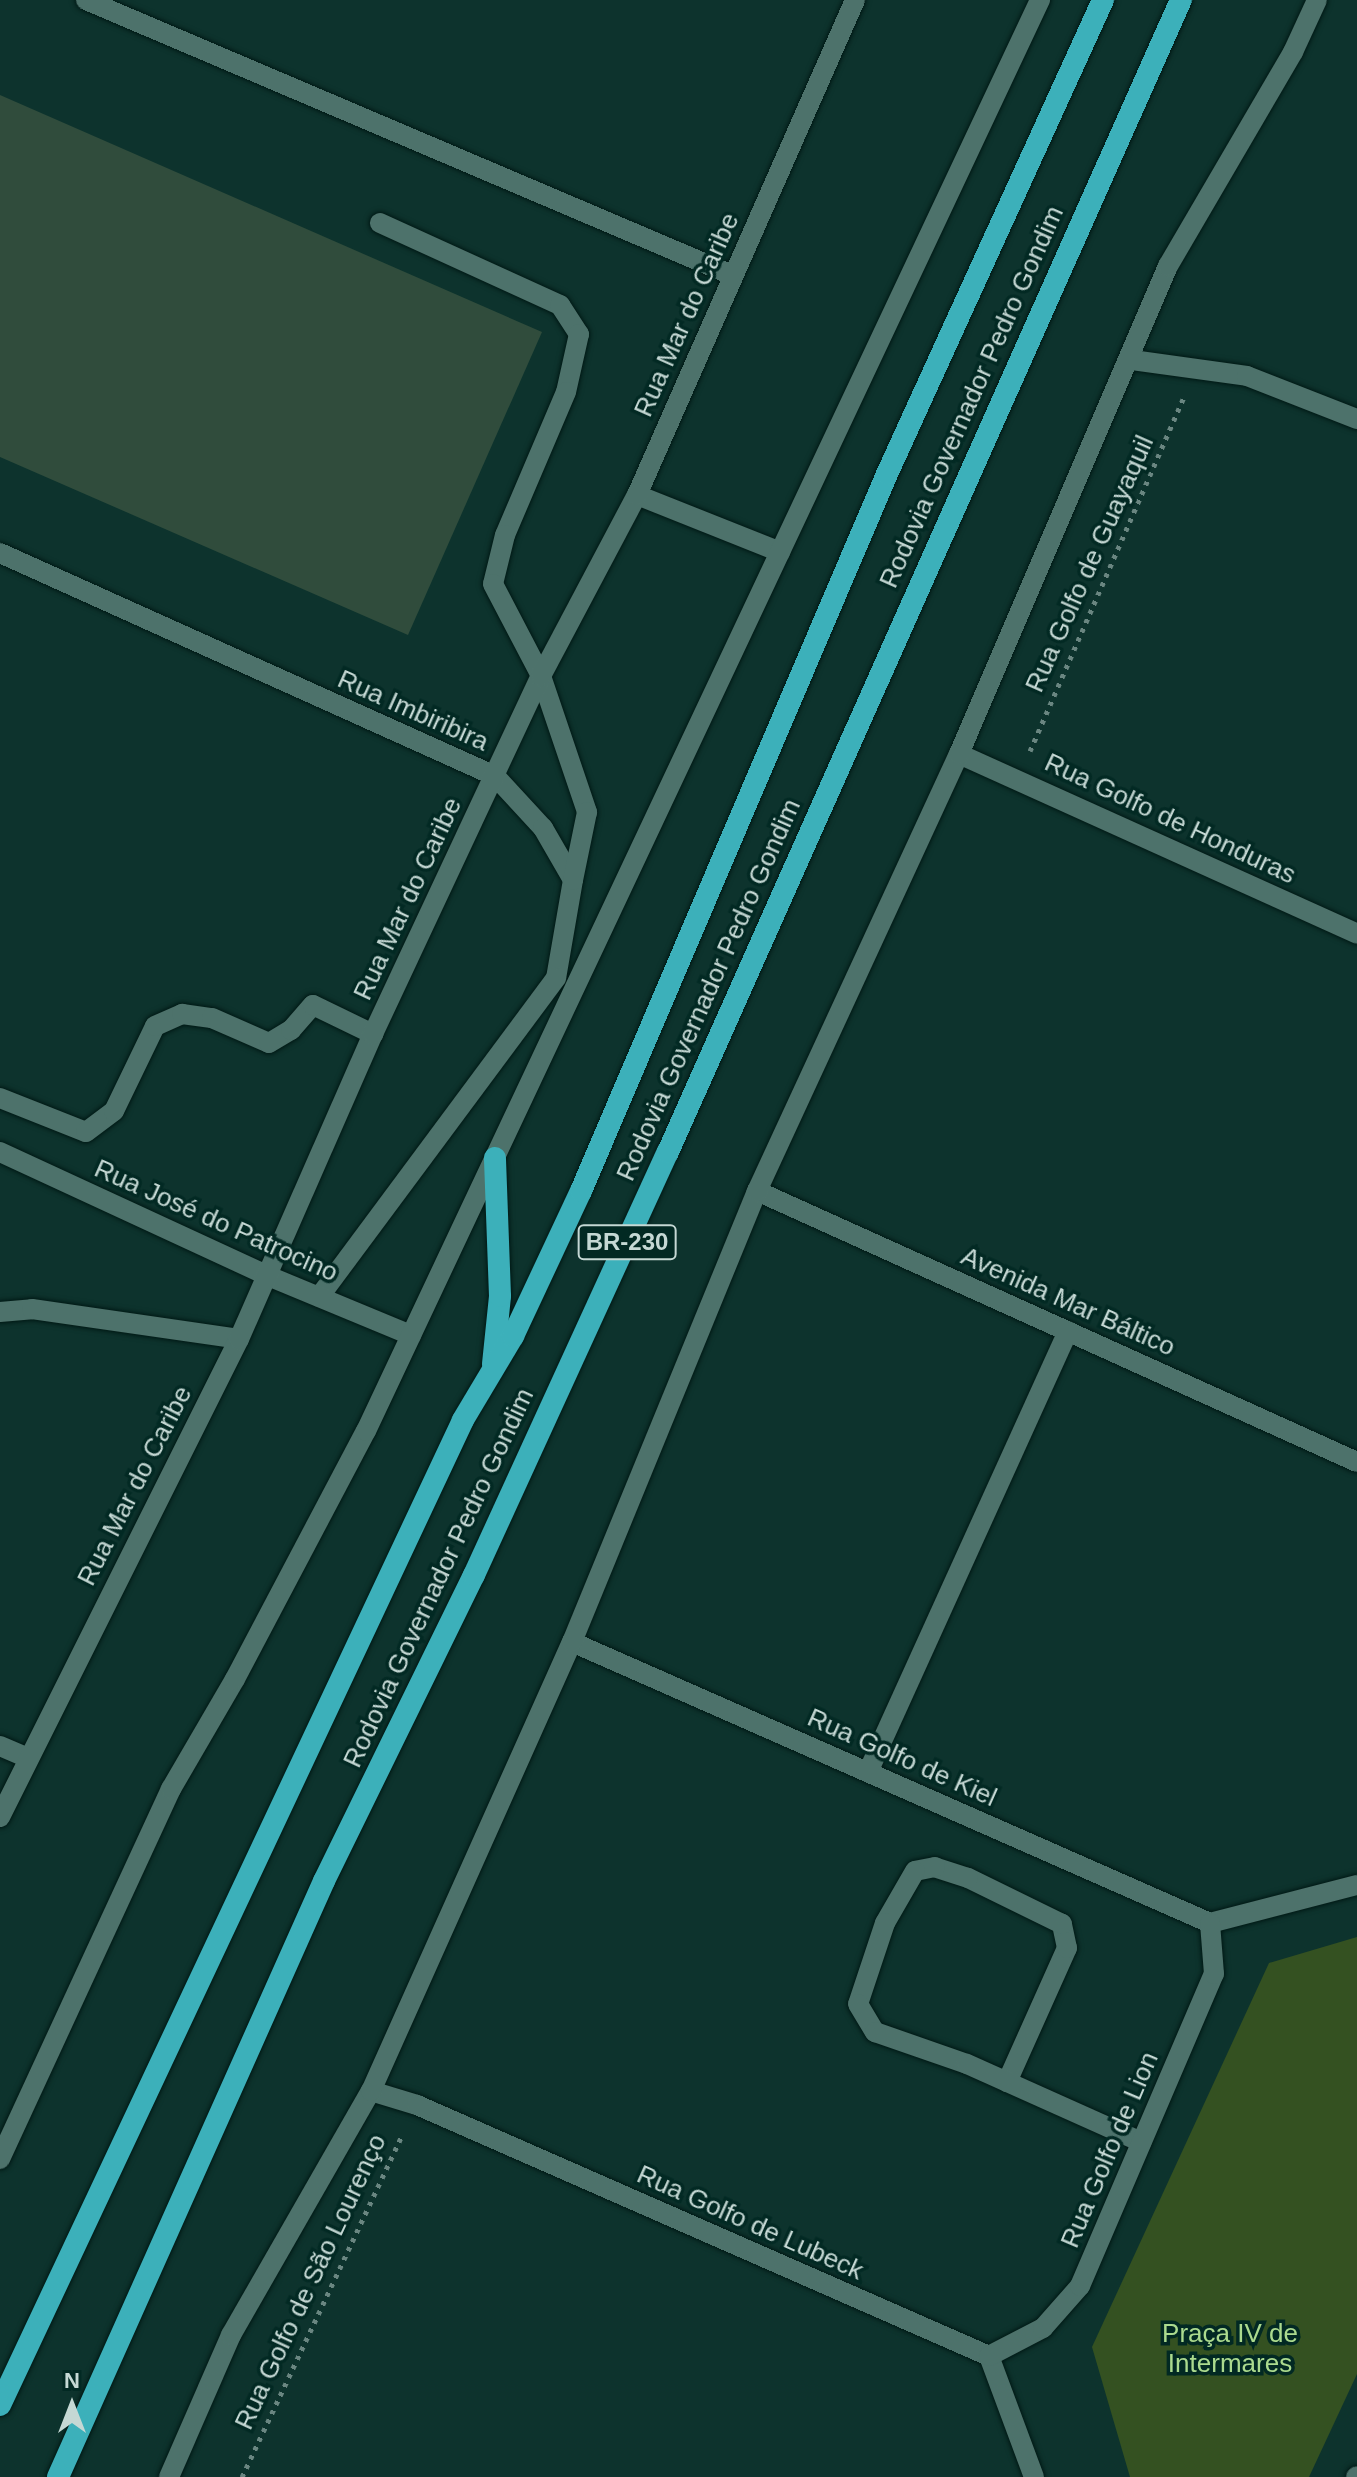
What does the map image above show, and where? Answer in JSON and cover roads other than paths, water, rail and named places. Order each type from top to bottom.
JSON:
[{"type":"highway","name":"Rodovia Governador Pedro Gondim","points":[[0,2405],[463,1420],[492,1370],[581,1191],[887,474],[1103,0]]},
{"type":"highway","name":"Rodovia Governador Pedro Gondim","points":[[58,2477],[324,1881],[474,1575],[662,1166],[1181,0]]},
{"type":"highway","points":[[492,1370],[500,1296],[495,1158]]},
{"type":"street","points":[[86,0],[732,275]]},
{"type":"street","name":"Rua Mar do Caribe","points":[[0,1817],[26,1757],[239,1339],[373,1034],[541,676],[637,495],[855,0]]},
{"type":"street","points":[[0,2159],[171,1789],[235,1679],[411,1335],[1040,0]]},
{"type":"street","points":[[169,2477],[231,2335],[371,2091],[572,1642],[757,1191],[959,754],[1132,360],[1168,266],[1293,52],[1317,0]]},
{"type":"street","points":[[319,1297],[556,978],[587,812],[541,676],[493,584],[505,535],[566,392],[579,334],[560,305],[380,223]]},
{"type":"street","points":[[1132,360],[1197,367],[1289,390],[1357,419]]},
{"type":"street","points":[[637,495],[780,552]]},
{"type":"street","name":"Rua Imbiribira","points":[[0,553],[495,776],[543,828],[573,880]]},
{"type":"street","name":"Rua Golfo de Honduras","points":[[959,754],[1019,778],[1357,934]]},
{"type":"street","points":[[0,1098],[86,1132],[114,1111],[155,1026],[182,1014],[212,1018],[269,1043],[291,1030],[313,1005],[373,1034]]},
{"type":"street","name":"Rua José do Patrocino","points":[[0,1152],[266,1275],[411,1335]]},
{"type":"street","name":"Avenida Mar Báltico","points":[[757,1191],[1357,1462]]},
{"type":"street","points":[[0,1312],[32,1309],[239,1339]]},
{"type":"street","points":[[868,1772],[1068,1331]]},
{"type":"street","name":"Rua Golfo de Kiel","points":[[572,1642],[1210,1923]]},
{"type":"street","points":[[0,1746],[26,1757]]},
{"type":"street","points":[[1007,2082],[1067,1948],[1062,1924],[968,1878],[935,1867],[915,1871],[885,1923],[858,2004],[875,2032],[1007,2082],[1141,2142]]},
{"type":"street","points":[[1210,1923],[1357,1885]]},
{"type":"street","name":"Rua Golfo de Lion","points":[[989,2356],[1043,2328],[1080,2286],[1214,1974],[1210,1923]]},
{"type":"street","name":"Rua Golfo de Lubeck","points":[[371,2091],[417,2105],[989,2356]]},
{"type":"street","points":[[989,2356],[1034,2477]]},
{"type":"park label","name":"Praça IV de Intermares","points":[[1230,2349]]}]
